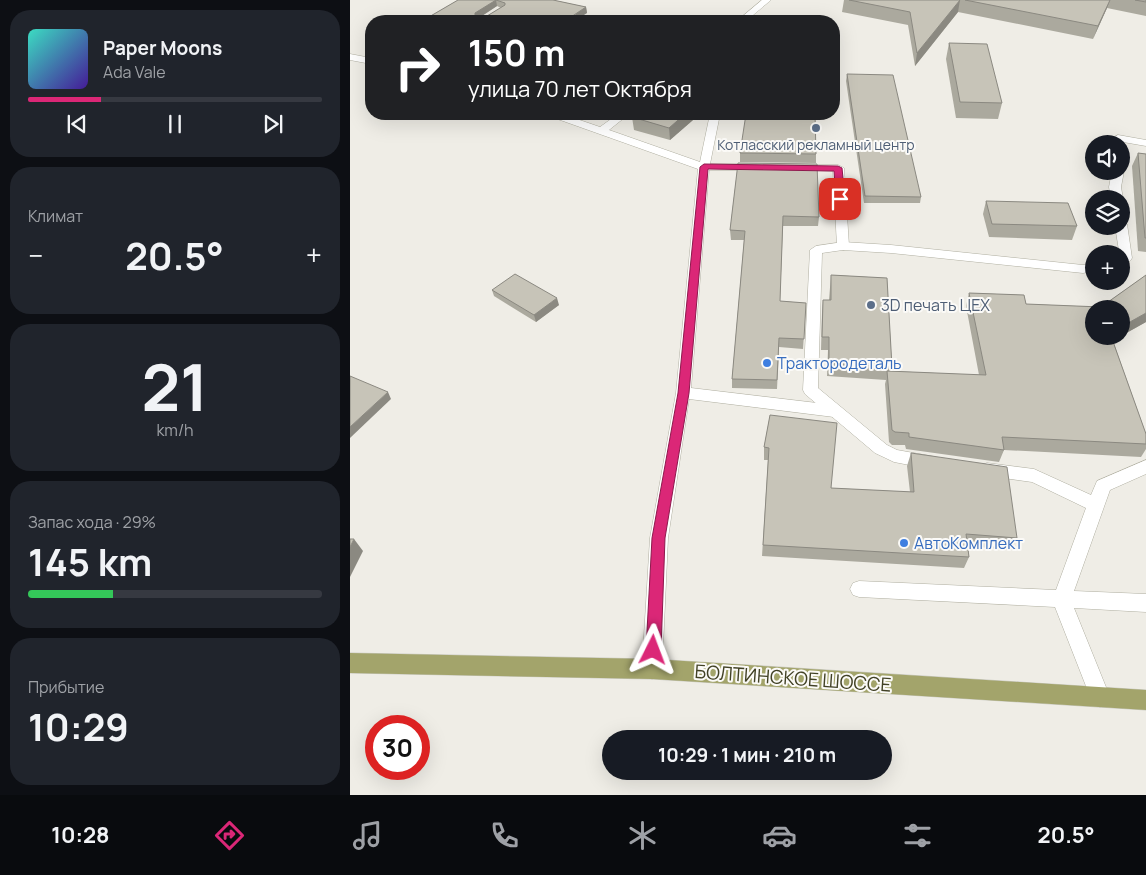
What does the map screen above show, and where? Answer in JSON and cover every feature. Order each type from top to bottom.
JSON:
[{"type":"main road","name":"БОЛТИНСКОЕ ШОССЕ","points":[[350,663],[652,669],[1146,700]]},
{"type":"street","points":[[748,15],[767,0]]},
{"type":"street","points":[[350,57],[365,60]]},
{"type":"street","points":[[572,120],[704,167],[771,167]]},
{"type":"street","points":[[603,130],[616,120]]},
{"type":"street","points":[[652,669],[659,538],[684,393],[704,167],[713,120]]},
{"type":"street","points":[[1130,140],[1146,143]]},
{"type":"street","points":[[790,168],[838,168],[843,246]]},
{"type":"street","points":[[942,464],[894,456],[881,449],[810,390],[816,250],[843,246],[900,250],[1085,269]]},
{"type":"street","points":[[684,393],[834,411]]},
{"type":"street","points":[[971,468],[1034,476],[1096,505]]},
{"type":"street","points":[[1100,697],[1061,600],[1103,486],[1146,468]]},
{"type":"street","points":[[859,589],[1146,604]]},
{"type":"building","points":[[458,0],[496,0],[475,13],[475,15],[432,15]]},
{"type":"building","points":[[496,0],[553,0],[586,7],[574,15],[489,15],[505,5],[505,3]]},
{"type":"building","points":[[849,0],[960,0],[917,53],[910,12]]},
{"type":"building","points":[[965,0],[1110,0],[1098,26]]},
{"type":"building","points":[[949,43],[987,44],[1002,103],[960,102]]},
{"type":"building","points":[[847,74],[893,75],[921,197],[865,196]]},
{"type":"building","points":[[642,120],[678,120],[669,128]]},
{"type":"building","points":[[745,120],[815,120],[816,154],[740,153]]},
{"type":"building","points":[[1138,153],[1146,154],[1146,238],[1145,238]]},
{"type":"building","points":[[738,163],[817,164],[819,217],[783,216],[780,301],[806,303],[804,339],[779,338],[777,380],[732,379],[745,231],[730,230]]},
{"type":"building","points":[[986,201],[1068,203],[1077,226],[992,224]]},
{"type":"building","points":[[515,274],[557,298],[534,315],[492,290]]},
{"type":"building","points":[[831,275],[887,278],[892,367],[829,363],[829,337],[822,337],[823,300],[831,300]]},
{"type":"building","points":[[1146,275],[1146,313],[1130,322],[1130,300],[1111,300],[1125,290],[1130,290],[1130,286]]},
{"type":"building","points":[[969,293],[1024,295],[1026,304],[1085,306],[1085,345],[1114,345],[1146,434],[1146,444],[1002,437],[1004,450],[909,437],[909,433],[892,430],[887,371],[986,375]]},
{"type":"building","points":[[350,376],[388,392],[350,427]]},
{"type":"building","points":[[770,415],[837,423],[831,488],[914,492],[911,453],[1007,467],[1017,538],[966,534],[969,557],[763,545],[769,448],[764,447]]},
{"type":"building","points":[[350,539],[354,539],[350,547]]},
{"type":"place","name":"Котласский рекламный центр","points":[[816,128]]},
{"type":"place","name":"3D печать ЦЕХ","points":[[871,305]]},
{"type":"place","name":"Трактородеталь","points":[[767,363]]},
{"type":"place","name":"АвтоКомплект","points":[[904,543]]},
{"type":"route","points":[[653,650],[659,538],[684,393],[704,167],[838,168],[840,199]]}]
